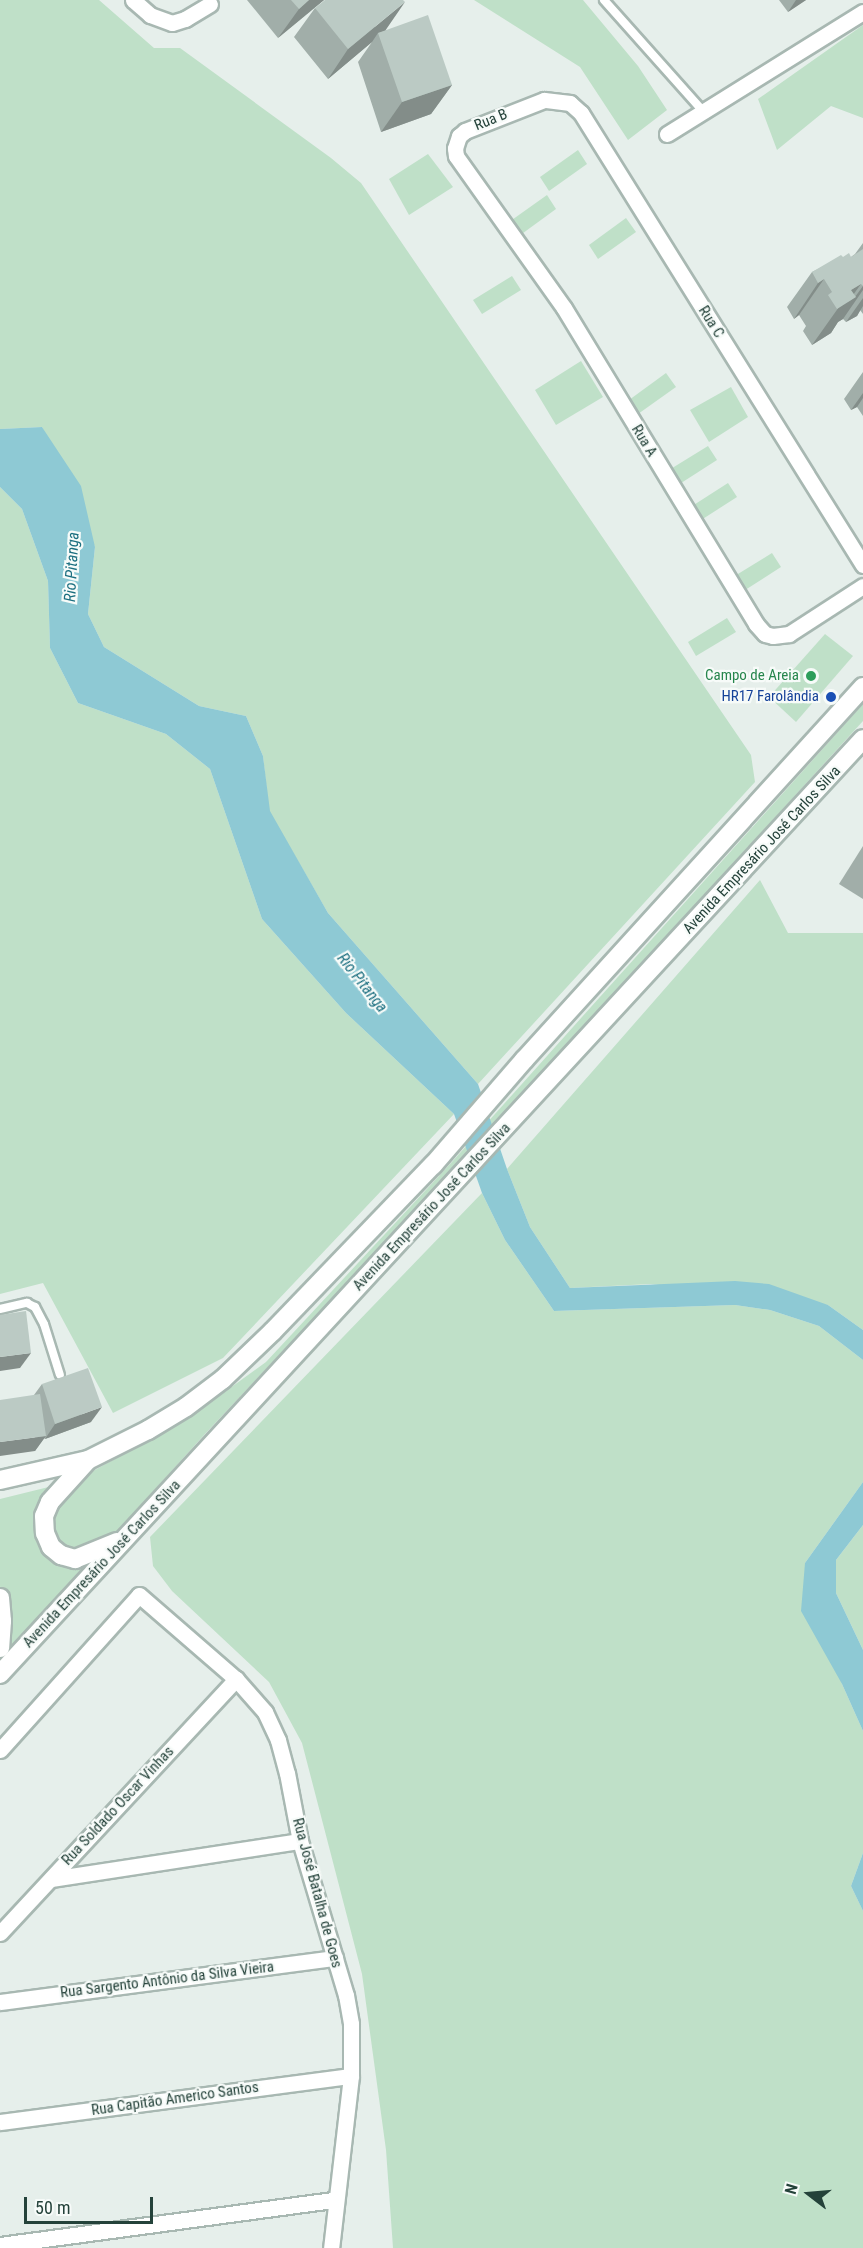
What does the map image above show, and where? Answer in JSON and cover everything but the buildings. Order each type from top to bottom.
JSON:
[{"type":"main road","name":"Avenida Empresário José Carlos Silva","points":[[0,1480],[88,1460],[148,1430],[186,1407],[223,1379],[273,1331],[433,1165],[524,1060],[863,687]]},
{"type":"main road","name":"Avenida Empresário José Carlos Silva","points":[[0,1674],[863,739]]},
{"type":"main road","points":[[88,1460],[50,1502],[44,1516],[51,1547],[61,1555],[75,1559],[93,1554],[128,1537]]},
{"type":"main road","points":[[0,1598],[2,1621],[0,1647]]},
{"type":"street","points":[[133,0],[150,15],[172,23],[210,4]]},
{"type":"street","points":[[668,134],[863,12]]},
{"type":"street","name":"Rua B","points":[[456,156],[456,143],[465,131],[544,99]]},
{"type":"street","name":"Rua C","points":[[544,99],[570,103],[581,113],[863,565]]},
{"type":"street","name":"Rua A","points":[[456,156],[564,308],[761,629],[773,636],[789,634],[863,586]]},
{"type":"street","name":"Rua José Batalha de Goes","points":[[0,1750],[139,1595],[236,1678],[265,1712],[278,1740],[300,1841],[335,1959],[351,2024],[351,2076],[334,2200],[331,2248]]},
{"type":"street","name":"Rua Soldado Oscar Vinhas","points":[[3,1924],[51,1879],[236,1678]]},
{"type":"street","points":[[51,1879],[300,1841]]},
{"type":"street","name":"Rua Sargento Antônio da Silva Vieira","points":[[0,2002],[335,1959]]},
{"type":"street","name":"Rua Capitão Americo Santos","points":[[0,2122],[351,2076]]},
{"type":"street","points":[[0,2244],[334,2200]]},
{"type":"lane","points":[[604,0],[703,111]]},
{"type":"lane","points":[[0,1309],[27,1303],[34,1307],[44,1324],[60,1375]]},
{"type":"green space","points":[[0,0],[99,0],[154,48],[180,48],[331,158],[361,183],[751,755],[755,782],[478,1084],[328,913],[269,811],[263,756],[246,716],[199,706],[104,647],[88,614],[95,547],[42,427],[0,429]]},
{"type":"green space","points":[[474,0],[583,0],[638,66],[667,110],[628,140],[580,67]]},
{"type":"green space","points":[[863,25],[863,118],[831,106],[777,150],[758,99]]},
{"type":"green space","points":[[578,150],[587,164],[549,191],[540,177]]},
{"type":"green space","points":[[428,154],[453,187],[409,215],[389,179]]},
{"type":"green space","points":[[547,195],[556,209],[519,236],[509,222]]},
{"type":"green space","points":[[626,218],[636,232],[598,259],[589,245]]},
{"type":"green space","points":[[512,276],[521,290],[482,314],[473,300]]},
{"type":"green space","points":[[581,361],[603,397],[556,425],[535,390]]},
{"type":"green space","points":[[666,373],[676,387],[638,414],[629,400]]},
{"type":"green space","points":[[731,387],[748,417],[709,442],[690,410]]},
{"type":"green space","points":[[708,446],[717,460],[678,485],[669,470]]},
{"type":"green space","points":[[728,483],[737,497],[698,522],[689,508]]},
{"type":"green space","points":[[0,487],[22,509],[48,581],[50,648],[78,703],[166,734],[210,769],[262,919],[346,1013],[454,1114],[223,1358],[113,1413],[43,1283],[0,1294]]},
{"type":"green space","points":[[772,553],[781,567],[742,592],[733,577]]},
{"type":"green space","points":[[727,618],[736,632],[696,656],[688,642]]},
{"type":"green space","name":"Campo de Areia","points":[[825,634],[853,656],[796,722],[769,697]]},
{"type":"green space","points":[[863,704],[863,721],[454,1169],[205,1434],[8,1652],[0,1586],[0,1499],[77,1480],[190,1417],[266,1362],[450,1164]]},
{"type":"green space","points":[[760,880],[788,933],[863,933],[863,1330],[828,1305],[651,1284],[570,1288],[530,1227],[507,1169]]},
{"type":"green space","points":[[482,1193],[505,1240],[554,1311],[735,1305],[770,1310],[819,1326],[863,1360],[863,1482],[805,1563],[842,1684],[863,1731],[863,1853],[851,1886],[863,1911],[863,2248],[393,2248],[386,2150],[362,1974],[302,1743],[269,1682],[172,1591],[153,1566],[150,1537]]},
{"type":"green space","points":[[863,1525],[863,1650],[836,1593],[836,1560]]},
{"type":"water","name":"Rio Pitanga","points":[[42,427],[81,486],[95,547],[88,614],[104,647],[199,706],[246,716],[263,756],[270,811],[328,913],[478,1084],[530,1227],[570,1288],[735,1281],[769,1284],[828,1305],[863,1330],[863,1360],[819,1326],[770,1310],[735,1305],[554,1311],[505,1240],[482,1193],[454,1114],[346,1013],[262,919],[210,769],[166,734],[78,703],[50,648],[48,581],[22,509],[0,487],[0,429]]},
{"type":"water","points":[[863,1482],[863,1525],[836,1560],[836,1593],[863,1650],[863,1731],[842,1684],[801,1611],[805,1563]]},
{"type":"water","points":[[863,1853],[863,1911],[851,1886]]},
{"type":"place","name":"Campo de Areia","points":[[811,676]]},
{"type":"place","name":"HR17 Farolândia","points":[[831,697]]}]
